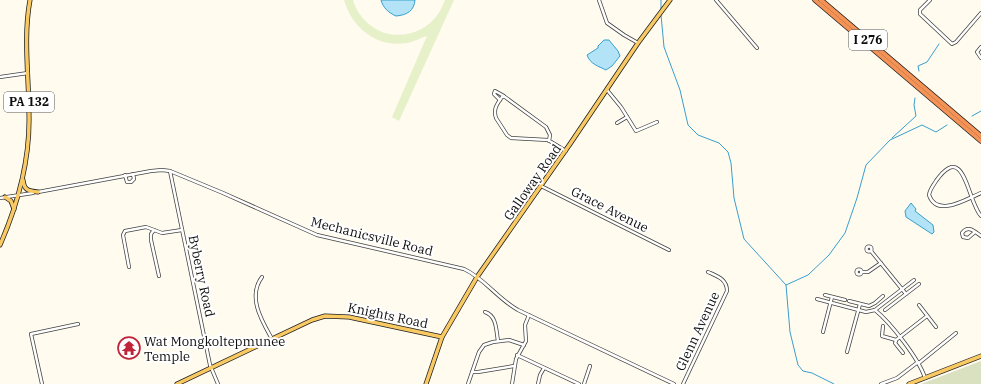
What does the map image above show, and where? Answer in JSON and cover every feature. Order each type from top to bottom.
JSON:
[{"type":"highway","name":"I 276","points":[[815,0],[981,141]]},
{"type":"highway","name":"I 276","points":[[821,0],[981,136]]},
{"type":"main road","name":"PA 132","points":[[0,245],[14,209],[27,152],[29,124],[26,37],[30,0]]},
{"type":"main road","name":"Galloway Road","points":[[426,384],[442,337],[477,277],[566,151],[638,43],[670,0]]},
{"type":"main road","points":[[22,177],[26,189],[29,191],[38,192]]},
{"type":"main road","points":[[5,198],[11,201],[14,209]]},
{"type":"main road","name":"Knights Road","points":[[177,384],[312,320],[325,316],[349,316],[442,337]]},
{"type":"main road","points":[[909,384],[981,356]]},
{"type":"street","points":[[599,0],[607,23],[638,43]]},
{"type":"street","points":[[716,0],[756,48]]},
{"type":"street","points":[[930,0],[921,8],[920,14],[952,44],[956,42],[981,13]]},
{"type":"street","points":[[981,47],[977,52],[981,58]]},
{"type":"street","points":[[0,77],[28,73]]},
{"type":"street","points":[[607,90],[621,107],[636,131],[657,122]]},
{"type":"street","points":[[500,100],[494,94],[495,91],[546,127],[550,135],[549,141]]},
{"type":"street","points":[[504,96],[500,100],[495,110],[495,116],[508,136],[516,140],[549,141],[566,151]]},
{"type":"street","points":[[617,123],[627,117]]},
{"type":"street","points":[[981,193],[972,197],[947,206],[942,207],[936,205],[929,195],[930,191],[943,172],[949,167],[952,167],[963,173],[972,197],[977,210],[981,216]]},
{"type":"street","name":"Mechanicsville Road","points":[[0,198],[125,175],[157,170],[170,171],[317,235],[462,268],[477,277],[510,305],[674,384]]},
{"type":"street","name":"Byberry Road","points":[[170,171],[211,368],[218,384]]},
{"type":"street","points":[[125,175],[127,182],[130,182],[134,179],[133,174]]},
{"type":"street","name":"Grace Avenue","points":[[541,186],[669,250]]},
{"type":"street","points":[[129,267],[122,235],[124,232],[146,227],[162,233],[182,230]]},
{"type":"street","points":[[975,232],[968,238],[963,237],[962,233],[967,229],[975,232],[981,236]]},
{"type":"street","points":[[154,230],[151,234],[151,240],[159,276]]},
{"type":"street","points":[[871,251],[906,294]]},
{"type":"street","points":[[861,272],[865,273],[870,271],[881,263]]},
{"type":"street","name":"Glenn Avenue","points":[[683,384],[727,291],[727,286],[722,279],[708,272]]},
{"type":"street","points":[[262,277],[258,283],[256,298],[258,313],[272,339]]},
{"type":"street","points":[[817,300],[869,312],[876,310],[914,280]]},
{"type":"street","points":[[885,310],[919,284]]},
{"type":"street","points":[[825,295],[845,300]]},
{"type":"street","points":[[849,301],[866,306],[872,305],[883,296]]},
{"type":"street","points":[[823,332],[832,297]]},
{"type":"street","points":[[847,352],[860,304]]},
{"type":"street","points":[[919,305],[936,327]]},
{"type":"street","points":[[876,310],[885,318],[918,362],[925,378]]},
{"type":"street","points":[[485,312],[491,315],[494,319],[498,341]]},
{"type":"street","points":[[512,384],[517,355],[526,341],[525,325],[529,315]]},
{"type":"street","points":[[883,326],[882,336],[896,340],[927,316]]},
{"type":"street","points":[[42,384],[31,334],[78,324]]},
{"type":"street","points":[[881,384],[897,378],[956,333]]},
{"type":"street","points":[[468,384],[479,352],[486,344],[498,341],[513,340],[524,345]]},
{"type":"street","points":[[896,340],[895,343],[903,353]]},
{"type":"street","points":[[517,355],[579,384]]},
{"type":"street","points":[[472,372],[514,366]]},
{"type":"street","points":[[584,384],[590,366]]},
{"type":"street","points":[[538,384],[540,375],[544,368]]},
{"type":"street","points":[[569,384],[571,380]]},
{"type":"green space","points":[[344,0],[353,0],[364,20],[370,25],[387,34],[397,35],[415,32],[424,27],[438,14],[445,0],[454,0],[399,121],[392,117],[427,36],[410,42],[396,44],[376,39],[367,34],[353,19]]},
{"type":"green space","points":[[981,361],[981,384],[921,384]]},
{"type":"water","points":[[381,0],[415,0],[413,7],[409,12],[396,16],[387,10]]},
{"type":"water","points":[[604,40],[609,40],[620,56],[612,66],[606,70],[592,63],[587,55],[598,48]]},
{"type":"water","points":[[911,203],[916,209],[915,211],[933,225],[934,232],[932,234],[906,217],[905,211]]},
{"type":"waterway","points":[[661,0],[661,9]]},
{"type":"waterway","points":[[661,15],[664,47],[680,90],[688,125],[698,135],[719,143],[728,152],[731,163],[734,198],[744,239],[786,285],[790,332],[798,365],[803,371],[812,373],[834,384]]},
{"type":"waterway","points":[[919,71],[918,66],[927,62],[939,44]]},
{"type":"waterway","points":[[892,138],[916,116],[914,105],[915,98]]},
{"type":"waterway","points":[[972,116],[981,111]]},
{"type":"waterway","points":[[786,285],[808,275],[829,255],[845,233],[866,165],[890,140],[922,125],[936,132],[947,125]]},
{"type":"place","name":"Wat Mongkoltepmunee Temple","points":[[129,348]]}]
